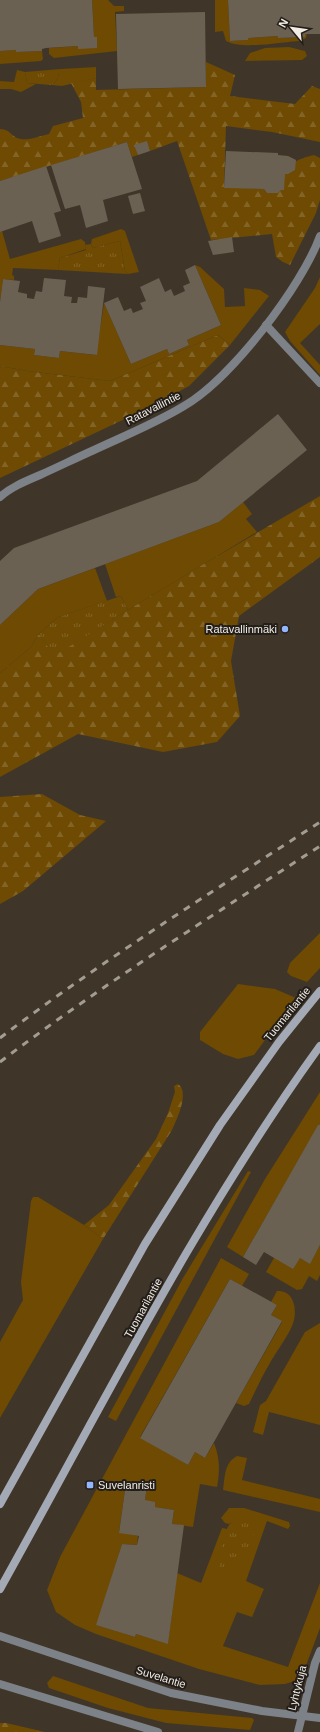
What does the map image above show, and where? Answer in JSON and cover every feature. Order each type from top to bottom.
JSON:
[{"type":"main road","name":"Tuomarilantie","points":[[0,1504],[145,1244],[224,1119],[278,1042],[320,991]]},
{"type":"main road","name":"Tuomarilantie","points":[[0,1589],[182,1262],[275,1110],[320,1046]]},
{"type":"street","name":"Ratavallintie","points":[[0,497],[6,492],[26,482],[185,406],[223,376],[266,324],[292,289],[320,236]]},
{"type":"street","points":[[266,324],[320,383]]},
{"type":"street","name":"Suvelantie","points":[[0,1636],[171,1693],[242,1708],[320,1718]]},
{"type":"street","name":"Lyhtykuja","points":[[298,1732],[315,1663],[320,1651]]},
{"type":"street","points":[[0,1684],[158,1732]]},
{"type":"green space","points":[[92,0],[108,0],[114,6],[124,6],[124,11],[115,12],[117,51],[54,58],[49,54],[49,48],[78,46],[94,37]]},
{"type":"green space","points":[[215,0],[228,0],[230,41],[278,36],[278,38],[305,37],[305,34],[307,34],[306,38],[300,41],[262,45],[233,44],[226,41],[223,31],[215,32]]},
{"type":"green space","points":[[289,47],[305,51],[307,56],[302,60],[245,61],[250,53],[265,48]]},
{"type":"green space","points":[[16,50],[16,52],[42,51],[43,59],[41,61],[0,64],[0,51]]},
{"type":"green space","points":[[206,62],[235,75],[230,96],[295,104],[312,86],[320,89],[320,142],[272,132],[226,126],[224,187],[264,189],[267,193],[278,193],[282,187],[286,171],[292,164],[300,159],[314,155],[320,158],[320,200],[316,213],[290,265],[276,257],[272,234],[211,240],[177,141],[150,151],[147,142],[135,145],[138,155],[132,157],[127,142],[0,181],[0,129],[8,131],[14,137],[29,139],[49,134],[53,126],[83,118],[81,102],[71,83],[96,78],[96,90],[206,87]]},
{"type":"green space","points":[[96,67],[96,78],[62,86],[51,85],[57,79],[59,70],[61,69]]},
{"type":"green space","points":[[61,69],[59,70],[57,79],[51,85],[27,83],[25,72]]},
{"type":"green space","points":[[17,70],[25,72],[27,83],[36,84],[21,92],[11,89],[0,89],[0,81],[14,82]]},
{"type":"green space","points":[[121,229],[125,231],[139,272],[128,274],[125,271],[120,241],[93,248],[91,244],[92,239]]},
{"type":"green space","points":[[2,231],[10,259],[81,239],[85,242],[86,249],[60,258],[58,270],[13,268],[12,275],[14,276],[14,280],[3,279],[0,302],[0,232]]},
{"type":"green space","points":[[120,241],[125,271],[128,274],[58,270],[60,258],[86,250],[85,245],[91,244],[93,248]]},
{"type":"green space","points":[[195,265],[200,267],[224,289],[225,307],[245,306],[244,288],[260,290],[269,296],[230,345],[218,335],[110,381],[27,371],[0,366],[0,345],[35,349],[34,355],[59,358],[60,351],[96,355],[104,303],[131,364],[167,349],[169,354],[189,345],[187,340],[221,325]]},
{"type":"green space","points":[[320,277],[320,324],[300,343],[320,365],[320,375],[290,341],[285,332],[315,288]]},
{"type":"green space","points":[[218,335],[230,345],[189,386],[150,407],[0,478],[0,366],[27,371],[110,381]]},
{"type":"green space","points":[[320,496],[320,557],[239,616],[231,661],[240,716],[217,742],[163,752],[78,734],[0,777],[0,673],[30,648],[39,634],[54,655],[202,565]]},
{"type":"green space","points":[[243,502],[252,514],[246,519],[257,532],[128,610],[121,596],[116,597],[105,564],[219,522]]},
{"type":"green space","points":[[95,568],[107,601],[58,617],[39,634],[30,648],[0,673],[0,625],[38,589]]},
{"type":"green space","points":[[121,596],[128,610],[54,656],[39,634],[58,617]]},
{"type":"green space","points":[[42,794],[80,815],[106,821],[23,891],[0,904],[0,797]]},
{"type":"green space","points":[[320,933],[320,968],[307,982],[291,976],[287,972],[290,963]]},
{"type":"green space","points":[[238,984],[275,989],[296,998],[254,1055],[238,1059],[223,1054],[200,1040],[200,1032]]},
{"type":"green space","points":[[178,1084],[183,1093],[183,1099],[172,1130],[103,1239],[84,1225],[109,1205],[156,1139],[168,1113],[175,1092],[174,1086]]},
{"type":"green space","points":[[320,1092],[320,1125],[318,1126],[243,1257],[227,1247],[265,1179]]},
{"type":"green space","points":[[248,1171],[251,1172],[116,1421],[108,1417],[183,1278]]},
{"type":"green space","points":[[33,1197],[38,1197],[84,1225],[103,1239],[0,1418],[0,1342],[23,1300],[21,1282],[31,1201]]},
{"type":"green space","points":[[320,1245],[320,1275],[317,1281],[309,1276],[302,1289],[297,1290],[266,1272],[274,1258],[300,1258],[310,1263]]},
{"type":"green space","points":[[221,1258],[249,1274],[242,1286],[230,1279],[140,1437],[188,1465],[195,1452],[205,1458],[214,1443],[219,1465],[217,1487],[200,1484],[193,1527],[172,1524],[174,1510],[155,1507],[145,1500],[147,1486],[126,1483],[119,1532],[138,1536],[137,1545],[122,1544],[97,1625],[135,1637],[136,1634],[168,1643],[177,1573],[201,1583],[222,1528],[227,1529],[222,1546],[243,1521],[234,1521],[229,1524],[225,1523],[221,1518],[229,1508],[244,1508],[289,1522],[290,1526],[288,1529],[267,1521],[246,1581],[264,1589],[252,1617],[237,1612],[223,1646],[288,1667],[320,1583],[320,1628],[301,1679],[285,1684],[260,1685],[199,1669],[96,1634],[75,1625],[56,1612],[47,1590],[60,1557]]},
{"type":"green space","points":[[277,1291],[287,1293],[293,1300],[295,1315],[293,1325],[267,1368],[249,1404],[244,1406],[236,1403],[282,1322],[271,1315],[277,1305],[271,1302]]},
{"type":"green space","points":[[320,1323],[320,1425],[269,1412],[263,1435],[253,1432],[260,1405],[266,1401],[305,1332]]},
{"type":"green space","points":[[237,1456],[247,1458],[242,1480],[320,1499],[320,1512],[223,1490],[227,1466]]},
{"type":"green space","points":[[238,1517],[243,1521],[249,1519],[255,1527],[253,1543],[241,1565],[229,1571],[219,1568],[222,1546],[227,1529]]},
{"type":"green space","points":[[53,1676],[148,1708],[252,1718],[254,1720],[250,1730],[166,1723],[108,1708],[49,1688],[47,1683]]},
{"type":"green space","points":[[0,1723],[6,1723],[45,1732],[0,1732]]},
{"type":"building","points":[[0,0],[92,0],[94,37],[97,37],[97,48],[78,49],[78,46],[46,48],[42,49],[42,51],[0,51]]},
{"type":"building","points":[[228,0],[320,0],[320,34],[305,34],[305,37],[278,38],[278,36],[230,41]]},
{"type":"building","points":[[205,12],[206,87],[118,89],[116,14]]},
{"type":"building","points":[[147,141],[150,151],[138,155],[134,145]]},
{"type":"building","points":[[127,142],[142,189],[103,200],[108,221],[86,228],[80,205],[65,209],[51,165]]},
{"type":"building","points":[[226,151],[278,153],[278,155],[288,156],[296,160],[295,170],[285,174],[284,190],[281,190],[278,193],[267,193],[264,189],[224,188]]},
{"type":"building","points":[[46,166],[61,211],[54,213],[61,236],[39,243],[32,221],[0,232],[0,181]]},
{"type":"building","points":[[140,193],[145,211],[133,214],[128,196]]},
{"type":"building","points":[[232,237],[234,252],[213,255],[208,241]]},
{"type":"building","points":[[195,265],[221,325],[187,340],[189,345],[169,354],[167,349],[131,364],[104,303],[118,297],[124,311],[131,308],[133,313],[143,309],[140,303],[146,301],[140,287],[159,278],[165,292],[171,289],[174,296],[185,291],[183,286],[190,283],[185,270]]},
{"type":"building","points":[[44,278],[66,280],[64,296],[72,297],[71,303],[77,303],[78,297],[87,298],[88,286],[105,288],[97,355],[60,351],[59,358],[34,355],[35,349],[0,345],[0,302],[3,279],[20,281],[18,292],[27,294],[27,298],[34,299],[36,291],[42,292]]},
{"type":"building","points":[[278,414],[307,450],[219,522],[38,589],[0,625],[0,561],[14,548],[197,481]]},
{"type":"building","points":[[318,1125],[320,1125],[320,1245],[310,1264],[300,1258],[293,1269],[264,1252],[256,1265],[243,1257]]},
{"type":"building","points":[[230,1279],[277,1305],[271,1315],[282,1321],[205,1458],[195,1452],[188,1465],[140,1438]]},
{"type":"building","points":[[126,1483],[147,1486],[145,1500],[155,1502],[155,1507],[174,1510],[172,1524],[184,1525],[168,1644],[136,1634],[135,1637],[96,1625],[122,1544],[137,1545],[139,1536],[119,1533]]},
{"type":"railway","points":[[0,1038],[78,981],[320,822]]},
{"type":"railway","points":[[0,1062],[78,1005],[320,846]]},
{"type":"place","name":"Ratavallinmäki","points":[[285,629]]},
{"type":"place","name":"Suvelanristi","points":[[90,1485]]}]
